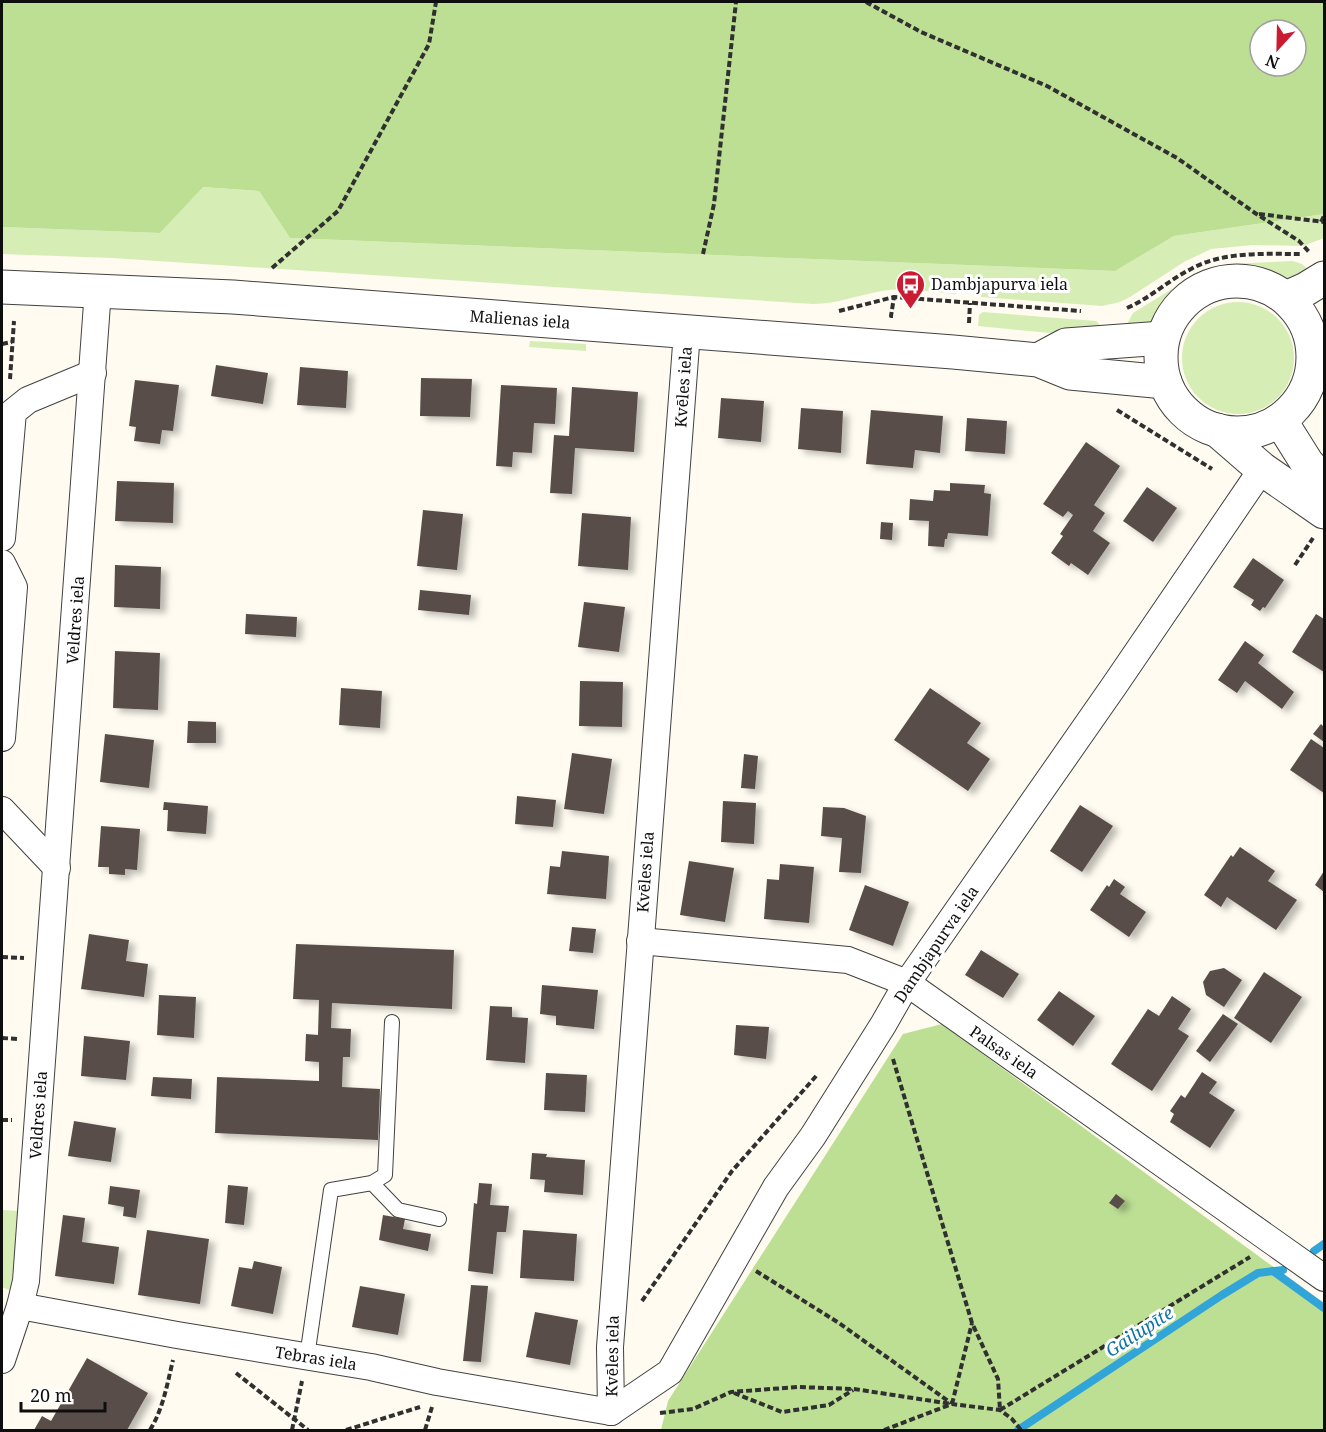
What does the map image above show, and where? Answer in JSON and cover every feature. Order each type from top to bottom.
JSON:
[{"type":"street","points":[[1286,298],[1306,290],[1318,261]]},
{"type":"street","points":[[1230,281],[1256,283],[1272,289],[1286,298],[1318,334],[1308,384],[1292,410],[1280,420],[1260,429],[1239,433],[1217,430],[1200,423],[1185,413],[1173,399],[1165,382],[1161,361],[1163,338],[1169,322],[1178,308],[1205,287],[1230,281]]},
{"type":"street","name":"Malienas iela","points":[[2,287],[232,297],[1038,360],[1070,373],[1165,382]]},
{"type":"street","name":"Veldres iela","points":[[4,1344],[20,1306],[26,1281],[98,290]]},
{"type":"street","name":"Kvēles iela","points":[[610,1412],[610,1347],[687,332]]},
{"type":"street","points":[[1038,360],[1066,345],[1163,338]]},
{"type":"street","points":[[2,538],[13,412],[28,400],[93,373]]},
{"type":"street","points":[[1280,420],[1307,463],[1324,482]]},
{"type":"street","points":[[1217,430],[1248,490],[1321,523]]},
{"type":"street","name":"Dambjapurva iela","points":[[610,1412],[670,1372],[776,1187],[813,1136],[907,983],[1248,490]]},
{"type":"street","points":[[2,563],[14,587],[2,738]]},
{"type":"street","points":[[2,810],[57,868]]},
{"type":"street","name":"Palsas iela","points":[[640,941],[848,960],[907,983],[1324,1278]]},
{"type":"street","name":"Tebras iela","points":[[20,1306],[308,1358],[371,1367],[437,1382],[610,1412]]},
{"type":"lane","points":[[308,1358],[331,1190],[372,1184],[385,1175],[392,1022]]},
{"type":"lane","points":[[372,1184],[398,1210],[439,1219]]},
{"type":"path","points":[[232,297],[264,275],[339,211],[429,44],[436,2]]},
{"type":"path","points":[[703,254],[714,204],[736,2]]},
{"type":"path","points":[[866,2],[921,32],[1057,92],[1177,158],[1299,241],[1318,261]]},
{"type":"path","points":[[1255,213],[1323,222],[1324,216]]},
{"type":"path","points":[[1121,311],[1191,268],[1210,260],[1223,257],[1318,261]]},
{"type":"path","points":[[894,297],[891,316],[902,317]]},
{"type":"path","points":[[833,311],[894,297],[1086,311]]},
{"type":"path","points":[[958,322],[969,323],[970,303]]},
{"type":"path","points":[[13,412],[8,398],[14,321]]},
{"type":"path","points":[[2,344],[12,342]]},
{"type":"path","points":[[1114,409],[1248,490]]},
{"type":"path","points":[[1295,565],[1321,523]]},
{"type":"path","points":[[883,1025],[972,1323],[998,1379],[1000,1410]]},
{"type":"path","points":[[637,1308],[732,1171],[820,1071]]},
{"type":"path","points":[[1000,1410],[1273,1243]]},
{"type":"path","points":[[736,1259],[839,1323],[952,1404]]},
{"type":"path","points":[[952,1404],[972,1323]]},
{"type":"path","points":[[150,1431],[158,1418],[166,1392],[177,1335]]},
{"type":"path","points":[[292,1431],[308,1358]]},
{"type":"path","points":[[234,1372],[308,1431]]},
{"type":"path","points":[[610,1412],[654,1413],[693,1409],[731,1392],[798,1387],[854,1389],[1000,1410],[1012,1419],[1021,1431]]},
{"type":"path","points":[[731,1392],[782,1412],[829,1405],[854,1389]]},
{"type":"path","points":[[346,1431],[432,1403]]},
{"type":"path","points":[[884,1431],[952,1404]]},
{"type":"green space","points":[[2,2],[1324,2],[1324,214],[1174,236],[1115,271],[290,238],[259,191],[203,187],[160,233],[2,227]]},
{"type":"green space","points":[[202,187],[259,191],[290,238],[1115,271],[1174,236],[1324,214],[1324,238],[1303,246],[1253,245],[1211,249],[1184,262],[1130,297],[1102,306],[981,297],[981,287],[957,285],[956,294],[891,290],[831,303],[813,304],[112,258],[2,254],[2,227],[160,233]]},
{"type":"green space","points":[[1293,261],[1309,270],[1288,280],[1245,270],[1212,273],[1196,280],[1179,292],[1157,317],[1144,326],[1126,326],[1133,313],[1203,270],[1230,264]]},
{"type":"green space","points":[[1238,302],[1259,307],[1277,319],[1289,337],[1294,358],[1289,379],[1277,397],[1259,409],[1238,414],[1217,409],[1199,397],[1187,379],[1182,358],[1187,337],[1199,319],[1217,307]]},
{"type":"green space","points":[[983,312],[1096,321],[1099,324],[1101,336],[978,326],[979,315]]},
{"type":"green space","points":[[530,341],[586,344],[586,351],[529,347]]},
{"type":"green space","points":[[942,1024],[1324,1304],[1324,1430],[661,1430],[668,1401],[903,1034]]},
{"type":"green space","points":[[2,1210],[19,1211],[11,1291],[2,1287]]},
{"type":"building","points":[[216,365],[268,373],[263,404],[211,396]]},
{"type":"building","points":[[300,367],[348,371],[346,408],[297,405]]},
{"type":"building","points":[[421,378],[472,379],[470,417],[420,416]]},
{"type":"building","points":[[135,380],[179,385],[173,431],[162,430],[160,444],[134,441],[136,427],[129,426]]},
{"type":"building","points":[[501,385],[557,388],[555,424],[534,423],[532,453],[513,452],[512,467],[496,466]]},
{"type":"building","points":[[572,387],[638,392],[634,452],[575,448],[572,494],[550,493],[554,435],[569,436]]},
{"type":"building","points":[[721,398],[764,401],[761,442],[718,438]]},
{"type":"building","points":[[801,408],[843,411],[841,453],[798,449]]},
{"type":"building","points":[[871,410],[943,416],[940,453],[915,450],[913,468],[866,464]]},
{"type":"building","points":[[967,418],[1007,421],[1005,454],[965,451]]},
{"type":"building","points":[[1086,442],[1120,466],[1094,505],[1105,513],[1093,531],[1110,543],[1088,575],[1071,563],[1069,566],[1051,553],[1063,536],[1060,534],[1073,515],[1068,511],[1063,517],[1043,504]]},
{"type":"building","points":[[117,481],[174,483],[173,523],[115,521]]},
{"type":"building","points":[[950,483],[985,485],[984,493],[991,494],[988,536],[948,533],[944,547],[928,546],[929,521],[909,520],[910,499],[933,501],[934,490],[950,491]]},
{"type":"building","points":[[1147,487],[1177,508],[1153,542],[1123,521]]},
{"type":"building","points":[[423,510],[463,514],[457,570],[417,566]]},
{"type":"building","points":[[582,513],[631,517],[628,570],[578,566]]},
{"type":"building","points":[[881,522],[893,523],[892,540],[880,539]]},
{"type":"building","points":[[1253,558],[1284,580],[1265,608],[1263,607],[1260,611],[1251,605],[1254,600],[1233,587]]},
{"type":"building","points":[[115,565],[161,567],[160,609],[114,607]]},
{"type":"building","points":[[420,590],[471,595],[469,615],[418,610]]},
{"type":"building","points":[[584,602],[625,607],[619,652],[578,647]]},
{"type":"building","points":[[246,614],[297,617],[296,637],[245,634]]},
{"type":"building","points":[[1316,614],[1324,619],[1324,672],[1292,652]]},
{"type":"building","points":[[1245,641],[1264,655],[1258,663],[1294,692],[1282,709],[1245,681],[1237,693],[1218,680]]},
{"type":"building","points":[[115,651],[160,653],[158,710],[113,708]]},
{"type":"building","points":[[580,681],[623,682],[622,727],[579,726]]},
{"type":"building","points":[[341,688],[382,691],[380,728],[339,725]]},
{"type":"building","points":[[930,688],[981,723],[967,743],[990,759],[968,791],[894,740]]},
{"type":"building","points":[[188,721],[216,722],[216,743],[187,743]]},
{"type":"building","points":[[1321,724],[1324,727],[1324,742],[1313,734]]},
{"type":"building","points":[[105,734],[154,740],[149,788],[100,782]]},
{"type":"building","points":[[1311,739],[1324,748],[1324,793],[1290,770]]},
{"type":"building","points":[[572,753],[612,759],[604,814],[564,809]]},
{"type":"building","points":[[744,754],[758,756],[755,789],[741,788]]},
{"type":"building","points":[[517,796],[556,800],[553,827],[515,824]]},
{"type":"building","points":[[723,801],[756,803],[754,844],[721,842]]},
{"type":"building","points":[[164,802],[208,806],[206,834],[167,831],[168,810],[163,810]]},
{"type":"building","points":[[1080,805],[1113,826],[1082,872],[1050,851]]},
{"type":"building","points":[[823,807],[844,808],[866,816],[861,873],[839,872],[842,838],[821,836]]},
{"type":"building","points":[[101,826],[140,829],[137,870],[125,869],[125,875],[109,874],[109,867],[98,867]]},
{"type":"building","points":[[1240,847],[1275,871],[1268,881],[1297,900],[1276,930],[1227,897],[1221,907],[1204,895],[1231,855],[1233,857]]},
{"type":"building","points":[[562,851],[609,856],[606,899],[547,894],[550,866],[560,867]]},
{"type":"building","points":[[689,861],[734,868],[725,922],[680,915]]},
{"type":"building","points":[[780,864],[814,867],[809,923],[764,919],[767,879],[779,880]]},
{"type":"building","points":[[1324,871],[1324,892],[1315,885]]},
{"type":"building","points":[[1114,879],[1125,887],[1120,894],[1146,912],[1129,937],[1090,910],[1107,885],[1109,887]]},
{"type":"building","points":[[865,885],[909,902],[893,946],[849,930]]},
{"type":"building","points":[[572,927],[596,929],[593,953],[569,951]]},
{"type":"building","points":[[89,934],[129,940],[126,961],[148,964],[144,997],[81,989]]},
{"type":"building","points":[[296,944],[454,950],[452,1009],[332,1003],[331,1028],[351,1029],[350,1057],[343,1057],[342,1087],[380,1089],[378,1140],[215,1133],[217,1077],[319,1081],[319,1062],[305,1061],[306,1034],[318,1035],[319,1000],[293,999]]},
{"type":"building","points":[[981,950],[1019,974],[1003,998],[965,975]]},
{"type":"building","points":[[1224,968],[1242,980],[1224,1007],[1206,995],[1203,982],[1210,971]]},
{"type":"building","points":[[1264,972],[1302,997],[1271,1043],[1234,1018]]},
{"type":"building","points":[[542,985],[598,990],[594,1029],[556,1025],[556,1016],[540,1014]]},
{"type":"building","points":[[1059,991],[1095,1016],[1073,1046],[1037,1020]]},
{"type":"building","points":[[159,995],[196,997],[194,1038],[157,1035]]},
{"type":"building","points":[[1172,996],[1191,1009],[1178,1029],[1189,1036],[1152,1091],[1111,1064],[1148,1009],[1159,1016]]},
{"type":"building","points":[[490,1006],[512,1007],[512,1017],[528,1018],[525,1063],[486,1060]]},
{"type":"building","points":[[1223,1014],[1238,1024],[1210,1062],[1196,1051]]},
{"type":"building","points":[[736,1025],[769,1027],[766,1059],[734,1055]]},
{"type":"building","points":[[84,1036],[130,1041],[126,1080],[81,1076]]},
{"type":"building","points":[[1202,1072],[1217,1082],[1209,1093],[1235,1110],[1210,1148],[1170,1122],[1174,1114],[1170,1111],[1181,1095],[1185,1098]]},
{"type":"building","points":[[546,1073],[587,1075],[585,1112],[544,1110]]},
{"type":"building","points":[[153,1077],[192,1079],[191,1099],[151,1096]]},
{"type":"building","points":[[74,1121],[116,1128],[111,1162],[68,1156]]},
{"type":"building","points":[[532,1153],[547,1154],[546,1157],[585,1160],[583,1195],[544,1192],[545,1180],[530,1179]]},
{"type":"building","points":[[479,1183],[492,1184],[490,1205],[509,1206],[506,1232],[497,1232],[493,1274],[468,1271],[474,1203],[477,1204]]},
{"type":"building","points":[[228,1185],[248,1187],[244,1225],[225,1223]]},
{"type":"building","points":[[110,1186],[140,1190],[136,1218],[123,1216],[124,1207],[108,1204]]},
{"type":"building","points":[[1116,1194],[1125,1201],[1118,1209],[1109,1203]]},
{"type":"building","points":[[63,1215],[85,1218],[82,1242],[119,1247],[114,1284],[55,1276]]},
{"type":"building","points":[[383,1215],[405,1219],[403,1229],[431,1234],[428,1251],[379,1240]]},
{"type":"building","points":[[147,1230],[209,1239],[200,1304],[138,1295]]},
{"type":"building","points":[[523,1230],[577,1234],[574,1281],[520,1278]]},
{"type":"building","points":[[254,1261],[282,1267],[273,1314],[231,1306],[239,1267],[252,1269]]},
{"type":"building","points":[[471,1285],[488,1286],[481,1362],[463,1361]]},
{"type":"building","points":[[360,1286],[405,1294],[398,1335],[352,1327]]},
{"type":"building","points":[[535,1312],[578,1320],[570,1365],[526,1357]]},
{"type":"building","points":[[87,1358],[148,1393],[127,1430],[34,1430],[42,1416],[51,1421]]},
{"type":"waterway","name":"Gaiļupīte","points":[[1314,1251],[1324,1244]]},
{"type":"waterway","name":"Gaiļupīte","points":[[1018,1430],[1258,1273],[1283,1270]]},
{"type":"waterway","points":[[1273,1271],[1324,1308]]},
{"type":"place","name":"Dambjapurva iela","points":[[910,310]]}]
